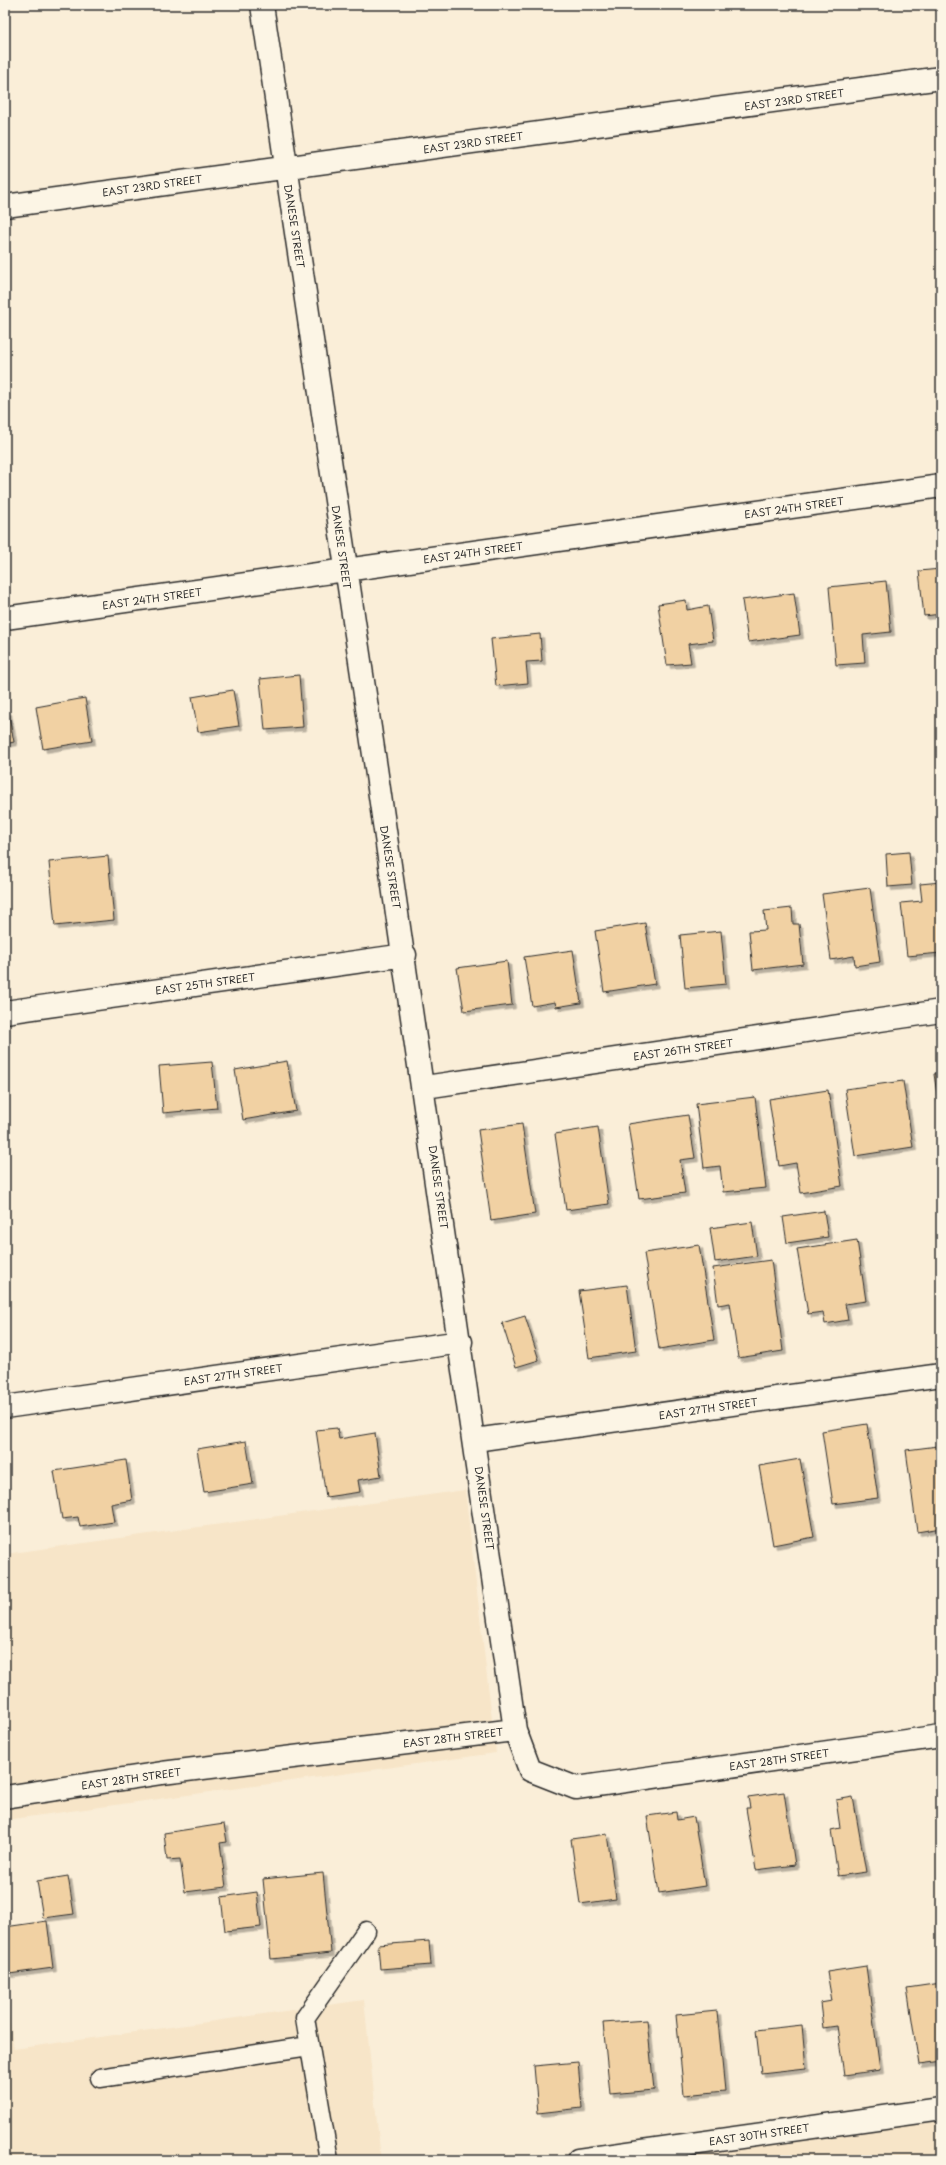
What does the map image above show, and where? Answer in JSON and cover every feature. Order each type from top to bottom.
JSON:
[{"type":"street","name":"DANESE STREET","points":[[262,5],[345,570],[425,1087],[515,1730]]},
{"type":"street","name":"EAST 23RD STREET","points":[[5,206],[286,166],[941,78]]},
{"type":"street","name":"EAST 24TH STREET","points":[[5,618],[941,486]]},
{"type":"street","name":"EAST 25TH STREET","points":[[5,1012],[405,955]]},
{"type":"street","name":"EAST 26TH STREET","points":[[425,1087],[941,1011]]},
{"type":"street","name":"EAST 27TH STREET","points":[[5,1407],[461,1342]]},
{"type":"street","name":"EAST 27TH STREET","points":[[475,1440],[941,1375]]},
{"type":"street","name":"EAST 28TH STREET","points":[[5,1797],[162,1773],[515,1730],[530,1770],[576,1788],[941,1736]]},
{"type":"street","name":"EAST 30TH STREET","points":[[578,2160],[941,2109]]},
{"type":"lane","points":[[329,2160],[305,2018],[366,1931]]},
{"type":"lane","points":[[100,2078],[309,2046]]},
{"type":"shaded area","points":[[465,1490],[496,1753],[5,1820],[5,1554]]},
{"type":"shaded area","points":[[5,1987],[14,2049],[364,2000],[381,2160],[5,2160]]},
{"type":"shaded area","points":[[941,2120],[941,2160],[669,2160],[836,2134]]},
{"type":"building","points":[[941,569],[941,614],[924,616],[919,571]]},
{"type":"building","points":[[886,581],[891,632],[863,635],[865,663],[836,665],[829,587]]},
{"type":"building","points":[[794,593],[800,635],[748,642],[742,600]]},
{"type":"building","points":[[686,600],[687,610],[708,606],[713,641],[688,644],[691,663],[667,665],[658,604]]},
{"type":"building","points":[[540,634],[542,661],[526,662],[528,683],[496,686],[491,639]]},
{"type":"building","points":[[299,675],[303,727],[265,730],[260,679]]},
{"type":"building","points":[[233,690],[239,726],[198,732],[192,697]]},
{"type":"building","points":[[85,698],[92,741],[43,749],[36,707]]},
{"type":"building","points":[[5,711],[8,711],[14,742],[5,744]]},
{"type":"building","points":[[909,852],[912,885],[888,887],[886,854]]},
{"type":"building","points":[[108,856],[114,920],[55,926],[49,862]]},
{"type":"building","points":[[941,882],[941,953],[907,956],[901,903],[922,901],[920,884]]},
{"type":"building","points":[[870,888],[880,962],[855,966],[854,956],[831,960],[822,894]]},
{"type":"building","points":[[792,908],[793,924],[799,924],[803,964],[753,970],[749,931],[766,930],[764,911]]},
{"type":"building","points":[[645,923],[655,984],[604,992],[595,931]]},
{"type":"building","points":[[721,931],[726,984],[685,988],[680,935]]},
{"type":"building","points":[[573,950],[581,1003],[556,1007],[555,1002],[532,1006],[524,957]]},
{"type":"building","points":[[507,961],[512,1005],[464,1011],[457,968]]},
{"type":"building","points":[[287,1061],[296,1111],[243,1120],[235,1070]]},
{"type":"building","points":[[212,1062],[217,1108],[163,1113],[159,1066]]},
{"type":"building","points":[[941,1073],[941,1122],[934,1074]]},
{"type":"building","points":[[903,1081],[913,1147],[855,1156],[845,1089]]},
{"type":"building","points":[[828,1090],[842,1186],[801,1193],[796,1163],[779,1166],[769,1099]]},
{"type":"building","points":[[755,1097],[766,1188],[723,1192],[720,1166],[704,1168],[696,1104]]},
{"type":"building","points":[[688,1115],[695,1158],[680,1160],[685,1193],[639,1199],[628,1124]]},
{"type":"building","points":[[522,1124],[535,1214],[491,1221],[478,1130]]},
{"type":"building","points":[[598,1127],[609,1204],[566,1210],[555,1134]]},
{"type":"building","points":[[824,1211],[828,1237],[787,1243],[783,1217]]},
{"type":"building","points":[[752,1222],[757,1256],[715,1262],[710,1228]]},
{"type":"building","points":[[857,1240],[866,1301],[845,1304],[848,1320],[825,1324],[823,1312],[808,1314],[797,1249]]},
{"type":"building","points":[[699,1245],[714,1340],[659,1349],[644,1253]]},
{"type":"building","points":[[771,1260],[783,1351],[738,1358],[730,1303],[718,1305],[713,1268]]},
{"type":"building","points":[[627,1285],[636,1351],[589,1358],[579,1291]]},
{"type":"building","points":[[525,1316],[539,1360],[516,1367],[502,1323]]},
{"type":"building","points":[[867,1424],[878,1498],[833,1504],[822,1431]]},
{"type":"building","points":[[337,1428],[339,1439],[375,1433],[381,1476],[358,1480],[360,1492],[326,1497],[316,1430]]},
{"type":"building","points":[[246,1441],[253,1484],[204,1492],[197,1449]]},
{"type":"building","points":[[938,1446],[941,1464],[941,1528],[917,1532],[906,1450]]},
{"type":"building","points":[[800,1459],[814,1537],[773,1545],[759,1466]]},
{"type":"building","points":[[126,1460],[132,1500],[111,1504],[114,1522],[80,1527],[78,1517],[62,1519],[54,1471]]},
{"type":"building","points":[[784,1792],[795,1865],[756,1870],[746,1808],[750,1808],[748,1797]]},
{"type":"building","points":[[853,1797],[866,1872],[838,1876],[831,1830],[840,1828],[836,1800]]},
{"type":"building","points":[[676,1812],[677,1820],[694,1817],[705,1886],[659,1893],[647,1816]]},
{"type":"building","points":[[224,1824],[227,1842],[220,1843],[226,1887],[185,1892],[180,1859],[167,1860],[164,1833]]},
{"type":"building","points":[[607,1834],[616,1899],[580,1904],[571,1839]]},
{"type":"building","points":[[323,1873],[331,1953],[271,1959],[263,1879]]},
{"type":"building","points":[[68,1876],[74,1914],[43,1918],[37,1881]]},
{"type":"building","points":[[257,1892],[261,1927],[225,1931],[221,1897]]},
{"type":"building","points":[[47,1921],[53,1968],[9,1974],[5,1944],[5,1927]]},
{"type":"building","points":[[429,1941],[431,1965],[380,1969],[378,1945]]},
{"type":"building","points":[[866,1966],[880,2070],[844,2075],[837,2026],[823,2028],[820,2003],[832,2001],[827,1972]]},
{"type":"building","points":[[941,1983],[941,2062],[919,2065],[907,1988]]},
{"type":"building","points":[[717,2011],[725,2091],[684,2095],[676,2015]]},
{"type":"building","points":[[647,2020],[654,2090],[610,2094],[603,2023]]},
{"type":"building","points":[[802,2025],[806,2068],[761,2073],[756,2030]]},
{"type":"building","points":[[578,2062],[582,2108],[538,2113],[534,2066]]}]
